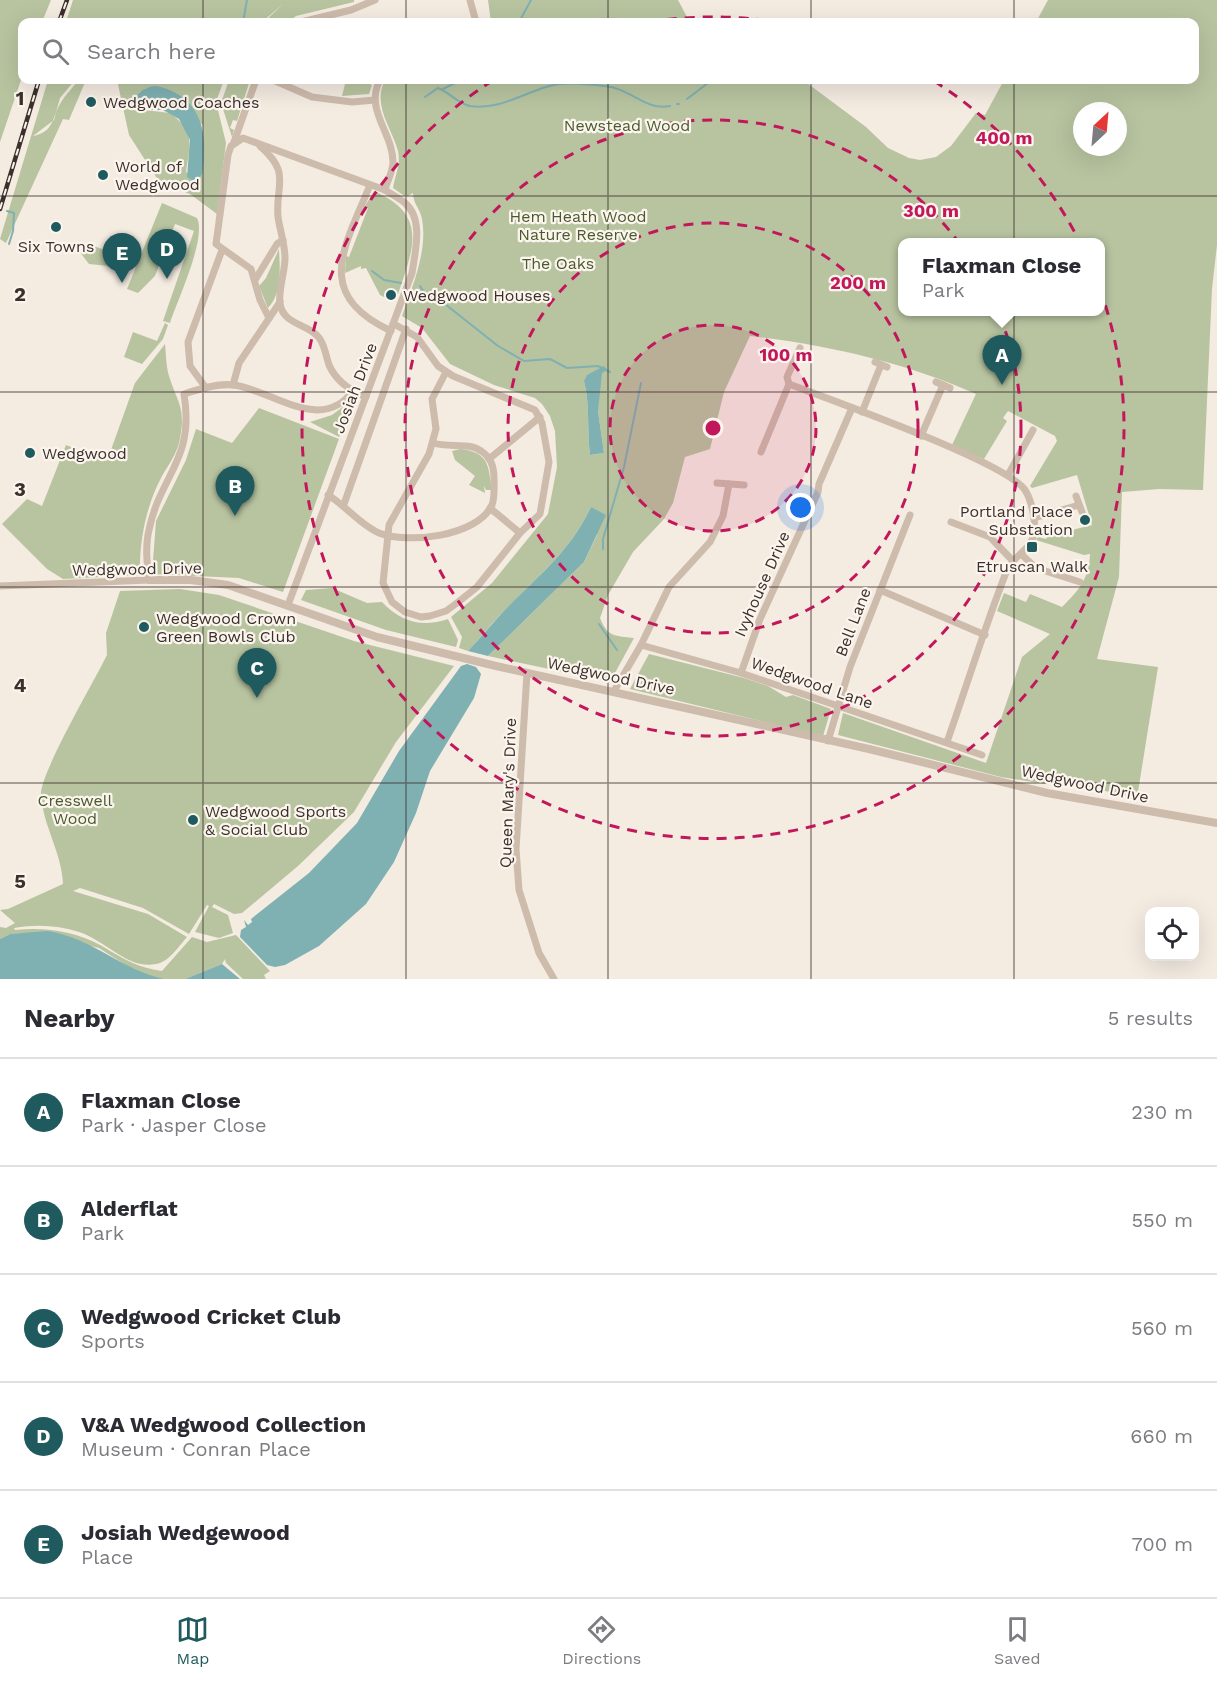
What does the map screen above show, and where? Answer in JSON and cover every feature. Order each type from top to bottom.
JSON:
[{"type":"street","points":[[318,18],[351,10],[375,0]]},
{"type":"street","points":[[470,0],[475,18]]},
{"type":"street","points":[[255,84],[231,146],[217,239],[218,247],[245,264],[255,280],[260,300],[269,318]]},
{"type":"street","points":[[282,84],[312,98],[352,102],[375,99]]},
{"type":"street","points":[[379,84],[375,99],[392,157],[392,169],[385,190]]},
{"type":"street","points":[[233,385],[239,363],[280,302],[285,260],[278,214],[280,174],[274,161],[245,135],[243,117]]},
{"type":"street","points":[[231,146],[243,138],[254,142]]},
{"type":"street","name":"Josiah Drive","points":[[254,142],[385,190],[406,203],[412,212],[417,240],[412,273],[393,327],[288,605]]},
{"type":"street","points":[[370,185],[344,250],[340,274],[345,291],[370,321],[406,329],[425,345],[438,366],[446,372],[497,396],[528,405],[540,417],[549,462],[543,508],[538,518],[520,533],[477,587],[446,611],[421,617],[397,606],[385,590],[383,564],[391,520],[421,473],[433,443],[436,429],[432,399],[446,372]]},
{"type":"street","points":[[255,280],[277,244],[283,240]]},
{"type":"street","points":[[206,388],[190,366],[188,342],[222,250]]},
{"type":"street","points":[[280,302],[288,319],[315,333],[327,354],[330,367],[344,385],[366,397]]},
{"type":"street","points":[[344,504],[406,329]]},
{"type":"street","points":[[761,452],[789,384],[787,377],[800,348]]},
{"type":"street","points":[[862,412],[881,364]]},
{"type":"street","points":[[789,384],[921,436],[1008,475],[1025,490],[1034,518],[1034,537],[1013,561],[947,742]]},
{"type":"street","points":[[149,580],[149,527],[180,458],[186,434],[184,394],[206,388],[233,385],[316,412],[332,410],[346,400],[353,391]]},
{"type":"street","points":[[921,436],[943,385]]},
{"type":"street","name":"Ivyhouse Drive","points":[[741,673],[760,619],[818,492],[819,484],[852,408]]},
{"type":"street","points":[[489,459],[540,417]]},
{"type":"street","points":[[1008,475],[1034,430]]},
{"type":"street","points":[[328,495],[344,504],[368,527],[388,534],[426,538],[463,528],[490,508],[495,490],[494,472],[489,459],[474,447],[462,445],[449,448],[433,443]]},
{"type":"street","points":[[717,483],[744,485]]},
{"type":"street","points":[[614,691],[642,645],[669,587],[710,542],[726,505],[729,484]]},
{"type":"street","points":[[1034,518],[1080,508],[1076,496]]},
{"type":"street","points":[[490,508],[520,533]]},
{"type":"street","name":"Bell Lane","points":[[828,741],[838,706],[880,590],[910,515]]},
{"type":"street","points":[[951,522],[990,537],[1013,561]]},
{"type":"street","points":[[1021,554],[1036,568],[1077,583]]},
{"type":"street","name":"Wedgwood Drive","points":[[0,586],[149,580],[191,580],[228,585],[377,637],[1047,793],[1217,823]]},
{"type":"street","points":[[880,590],[985,635]]},
{"type":"street","name":"Wedgwood Lane","points":[[642,645],[741,673],[947,742],[970,755],[982,755]]},
{"type":"street","name":"Queen Mary's Drive","points":[[527,673],[516,849],[519,890],[539,953],[554,979]]},
{"type":"green space","points":[[0,0],[51,0],[44,18],[18,18],[20,84],[0,142]]},
{"type":"green space","points":[[73,0],[354,0],[354,2],[293,18],[268,18],[283,4],[267,18],[67,18]]},
{"type":"green space","points":[[488,0],[678,0],[689,18],[490,18]]},
{"type":"green space","points":[[1048,0],[1217,0],[1217,245],[1212,289],[1203,490],[1159,489],[1122,492],[1119,577],[1097,659],[1158,667],[1137,798],[1042,777],[1046,784],[1001,777],[838,735],[843,713],[986,763],[1022,657],[1050,634],[997,611],[1004,593],[1026,602],[1030,594],[1062,607],[1082,584],[1088,570],[1090,554],[1084,555],[1036,540],[1038,537],[1046,539],[1048,536],[1092,525],[1077,475],[1032,488],[1030,486],[1057,441],[1055,436],[1008,411],[1003,418],[1007,421],[984,459],[952,445],[976,394],[921,373],[865,356],[808,344],[750,336],[724,392],[710,449],[685,457],[673,503],[664,519],[633,552],[608,595],[600,618],[606,629],[622,637],[634,638],[610,682],[488,656],[584,562],[597,535],[591,507],[572,539],[551,564],[468,651],[459,648],[462,637],[451,617],[492,583],[548,514],[557,467],[555,431],[550,416],[535,398],[494,385],[450,364],[422,328],[402,316],[418,269],[423,231],[421,215],[413,193],[406,197],[393,188],[399,156],[382,107],[384,84],[808,84],[866,127],[888,148],[909,158],[920,160],[936,157],[951,146],[976,113],[985,115],[1002,84],[1199,84],[1199,18],[1038,18]],"holes":[[[584,381],[599,386],[598,411],[604,453],[590,455],[588,408]]]},
{"type":"green space","points":[[47,84],[72,84],[60,98],[56,113],[75,84],[84,84],[69,120],[63,119],[6,243],[0,239]],"holes":[[[53,121],[49,128],[40,134],[33,136]]]},
{"type":"green space","points":[[118,84],[223,84],[216,102],[226,143],[217,214],[190,194],[160,183],[129,135]],"holes":[[[147,88],[203,125],[204,166],[199,181],[186,172],[190,146],[188,133],[184,126],[170,113],[144,110],[139,93]]]},
{"type":"green space","points":[[228,84],[249,84],[237,121],[233,120],[230,128],[234,130],[232,137],[221,103]]},
{"type":"green space","points":[[345,84],[372,85],[369,94],[342,96]]},
{"type":"green space","points":[[374,191],[391,200],[403,211],[410,222],[412,234],[409,261],[398,294],[389,292],[386,298],[380,295],[366,268],[361,269],[361,266],[345,273],[346,256],[349,257],[368,208],[365,206]]},
{"type":"green space","points":[[162,203],[197,218],[199,227],[195,254],[170,323],[163,321],[194,231],[175,224],[155,276],[138,293],[127,289]]},
{"type":"green space","points":[[73,243],[89,248],[91,245],[121,256],[119,267],[89,264]]},
{"type":"green space","points":[[279,249],[278,288],[268,308],[259,286],[266,278]]},
{"type":"green space","points":[[165,323],[168,325],[163,339],[142,364],[124,357],[133,332],[157,341]]},
{"type":"green space","points":[[165,344],[168,372],[180,405],[182,428],[173,458],[156,487],[148,512],[142,537],[140,575],[63,579],[47,569],[2,524],[27,499],[42,506],[66,445],[107,461],[135,383]]},
{"type":"green space","points":[[352,400],[355,404],[339,437],[310,422],[332,415]]},
{"type":"green space","points":[[259,408],[339,439],[283,592],[239,578],[152,574],[156,521],[186,460],[196,429],[232,443]]},
{"type":"green space","points":[[461,449],[478,454],[486,462],[492,490],[486,490],[484,486],[485,493],[469,485],[475,476],[455,460],[452,451]]},
{"type":"green space","points":[[332,588],[367,603],[382,602],[404,619],[429,623],[448,619],[458,640],[456,647],[386,630],[301,600],[306,590]]},
{"type":"green space","name":"Cresswell Wood","points":[[180,589],[219,595],[354,641],[454,666],[396,742],[354,812],[298,866],[242,913],[234,914],[214,904],[212,907],[228,915],[233,933],[219,938],[195,932],[209,906],[207,905],[189,934],[143,908],[80,888],[73,891],[148,914],[187,937],[161,963],[146,965],[126,959],[79,932],[47,926],[14,928],[15,930],[49,930],[81,937],[138,965],[162,971],[192,937],[207,942],[236,935],[270,971],[264,975],[266,979],[243,979],[226,963],[225,959],[222,964],[185,979],[165,979],[138,973],[99,948],[34,933],[10,934],[0,939],[0,927],[6,928],[15,923],[0,910],[8,909],[63,884],[59,861],[42,806],[43,784],[58,749],[107,655],[106,633],[120,591]]},
{"type":"green space","points":[[649,654],[744,678],[768,686],[786,697],[793,695],[831,709],[823,736],[630,689]]},
{"type":"water","points":[[156,86],[180,95],[195,111],[200,121],[203,132],[204,164],[202,174],[195,182],[187,177],[190,140],[179,119],[163,110],[140,110],[135,106],[138,94]]},
{"type":"water","points":[[604,366],[607,370],[602,373],[598,411],[604,453],[590,455],[584,381],[587,375]]},
{"type":"water","points":[[591,507],[606,515],[584,562],[488,656],[468,651],[562,552]]},
{"type":"water","points":[[467,664],[476,667],[481,674],[474,698],[430,771],[416,813],[394,862],[366,904],[319,946],[285,965],[275,967],[267,965],[240,937],[241,930],[246,927],[244,920],[248,925],[252,922],[251,919],[309,873],[357,823],[399,751],[461,666]]},
{"type":"water","points":[[47,931],[79,940],[134,969],[165,979],[0,979],[0,939],[10,934]]},
{"type":"water","points":[[222,964],[240,979],[185,979]]},
{"type":"waterway","points":[[244,18],[247,0]]},
{"type":"waterway","points":[[521,18],[531,0]]},
{"type":"waterway","points":[[443,89],[453,84]]},
{"type":"waterway","points":[[425,97],[438,88],[465,105],[480,107],[509,101],[553,85],[576,84],[614,88],[653,105],[670,106]]},
{"type":"waterway","points":[[687,99],[707,84]]},
{"type":"waterway","points":[[7,211],[14,213],[13,231],[9,244]]},
{"type":"waterway","points":[[372,271],[384,280],[401,283]]},
{"type":"waterway","points":[[420,286],[424,292],[445,304],[498,346],[524,361],[550,359],[567,368],[598,366],[610,372]]},
{"type":"waterway","points":[[603,549],[603,539],[624,467],[641,383]]},
{"type":"waterway","points":[[599,624],[617,650]]},
{"type":"railway","points":[[60,18],[67,0]]},
{"type":"railway","points":[[0,209],[38,84]]},
{"type":"place","name":"Wedgwood Coaches","points":[[91,102]]},
{"type":"place","name":"World of Wedgwood","points":[[103,175]]},
{"type":"place","name":"Six Towns","points":[[56,227]]},
{"type":"place","name":"V&A Wedgwood Collection","points":[[167,279]]},
{"type":"place","name":"Josiah Wedgewood","points":[[122,283]]},
{"type":"place","name":"Wedgwood Houses","points":[[391,295]]},
{"type":"place","name":"Flaxman Close","points":[[1002,385]]},
{"type":"place","name":"Wedgwood","points":[[30,453]]},
{"type":"place","name":"Alderflat","points":[[235,516]]},
{"type":"place","name":"Portland Place Substation","points":[[1085,520]]},
{"type":"place","name":"Etruscan Walk","points":[[1032,547]]},
{"type":"place","name":"Wedgwood Crown Green Bowls Club","points":[[144,627]]},
{"type":"place","name":"Wedgwood Cricket Club","points":[[257,698]]},
{"type":"place","name":"Wedgwood Sports & Social Club","points":[[193,820]]},
{"type":"park label","name":"Newstead Wood","points":[[627,125]]},
{"type":"park label","name":"Hem Heath Wood Nature Reserve","points":[[578,225]]},
{"type":"park label","name":"The Oaks","points":[[558,263]]}]
